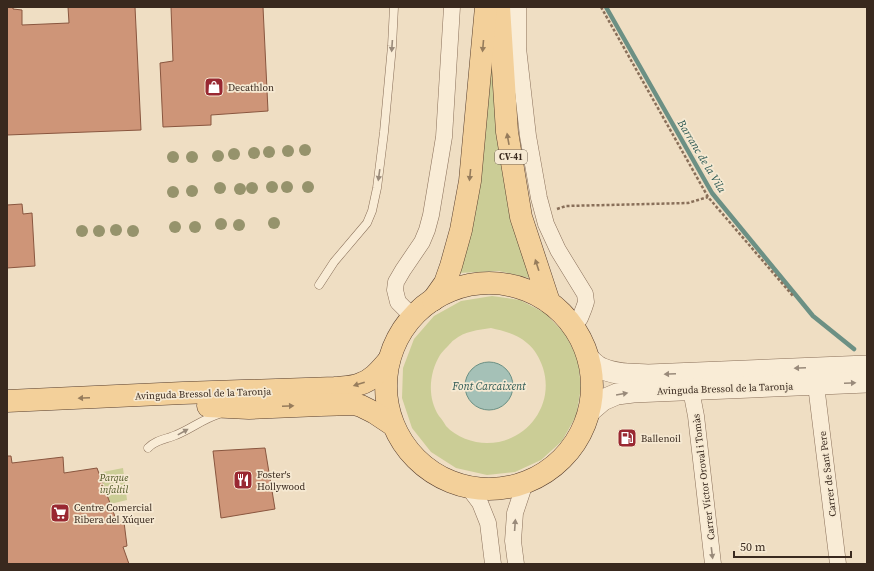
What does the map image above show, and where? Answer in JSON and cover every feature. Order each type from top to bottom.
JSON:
[{"type":"main road","name":"CV-41","points":[[433,300],[445,283],[451,266],[461,230],[470,181],[486,7]]},
{"type":"main road","name":"CV-41","points":[[499,7],[509,147],[521,217],[549,302]]},
{"type":"main road","name":"CV-41","points":[[479,284],[504,284],[528,291],[549,302],[573,327],[582,342],[588,358],[592,376],[592,394],[589,412],[580,435],[566,455],[547,471],[525,483],[497,489],[468,487],[444,479],[423,466],[405,448],[393,425],[387,404],[386,382],[389,360],[399,336],[413,317],[433,300],[455,289],[479,284]]},
{"type":"main road","name":"Avinguda Bressol de la Taronja","points":[[7,401],[335,388],[359,385],[376,374],[389,360]]},
{"type":"main road","name":"Avinguda Bressol de la Taronja","points":[[7,415],[141,410],[214,405],[249,408],[354,404],[362,406],[375,413],[393,425]]},
{"type":"street","points":[[413,317],[398,302],[394,290],[396,282],[403,270],[422,242],[431,215],[444,137],[452,7]]},
{"type":"street","points":[[518,7],[518,48],[528,136],[535,181],[546,224],[558,250],[585,294],[586,302],[584,308],[580,318],[573,327]]},
{"type":"street","name":"Avinguda Bressol de la Taronja","points":[[588,358],[600,368],[615,372],[648,375],[867,366]]},
{"type":"street","name":"Avinguda Bressol de la Taronja","points":[[589,412],[602,400],[617,394],[633,392],[867,382]]},
{"type":"street","name":"Carrer de Sant Pere","points":[[816,385],[838,564]]},
{"type":"street","name":"Carrer Víctor Oroval i Tomàs","points":[[691,390],[696,416],[713,564]]},
{"type":"street","points":[[516,564],[514,541],[515,513],[525,483]]},
{"type":"street","points":[[468,487],[480,503],[488,523],[493,564]]},
{"type":"lane","points":[[319,285],[334,262],[367,223],[372,210],[377,188],[384,132],[394,7]]},
{"type":"lane","points":[[148,448],[156,442],[168,439],[213,416],[249,408]]},
{"type":"path","points":[[601,7],[708,197],[793,296]]},
{"type":"path","points":[[543,213],[566,206],[688,203],[708,197]]},
{"type":"green space","points":[[491,36],[509,188],[529,278],[499,271],[458,273]]},
{"type":"green space","points":[[492,296],[520,300],[545,313],[565,334],[578,359],[581,388],[576,416],[562,441],[541,460],[515,472],[487,475],[456,468],[431,452],[412,428],[402,398],[403,368],[414,339],[434,316],[461,301]],"holes":[[[491,328],[510,333],[519,337],[530,345],[539,358],[546,382],[545,396],[541,408],[534,420],[514,437],[487,443],[465,439],[446,426],[435,409],[431,394],[431,386],[436,362],[453,340],[472,331]]]},
{"type":"green space","name":"Parque infaltil","points":[[123,468],[127,500],[110,504],[98,473]]},
{"type":"water","name":"Font Carcaixent","points":[[489,362],[498,364],[506,369],[511,377],[513,386],[511,395],[506,403],[498,408],[489,410],[480,408],[472,403],[467,395],[465,386],[467,377],[472,369],[480,364]]},
{"type":"building","points":[[7,7],[22,10],[22,25],[69,23],[68,7],[135,7],[141,130],[7,135]]},
{"type":"building","name":"Decathlon","points":[[171,7],[263,7],[268,111],[211,115],[211,125],[163,127],[160,63],[173,61]]},
{"type":"building","points":[[22,204],[23,214],[32,213],[35,266],[7,268],[7,205]]},
{"type":"building","name":"Foster's Hollywood","points":[[265,448],[275,509],[221,518],[213,451]]},
{"type":"building","name":"Centre Comercial Ribera del Xúquer","points":[[7,456],[11,456],[12,463],[63,457],[64,473],[97,468],[117,522],[124,522],[127,546],[123,547],[129,564],[7,564]]},
{"type":"waterway","name":"Barranc de la Vila","points":[[606,7],[712,193],[813,316],[854,349]]},
{"type":"place","name":"Decathlon","points":[[214,87]]},
{"type":"place","name":"Ballenoil","points":[[627,438]]},
{"type":"place","name":"Foster's Hollywood","points":[[243,480]]},
{"type":"place","name":"Centre Comercial Ribera del Xúquer","points":[[60,513]]}]
